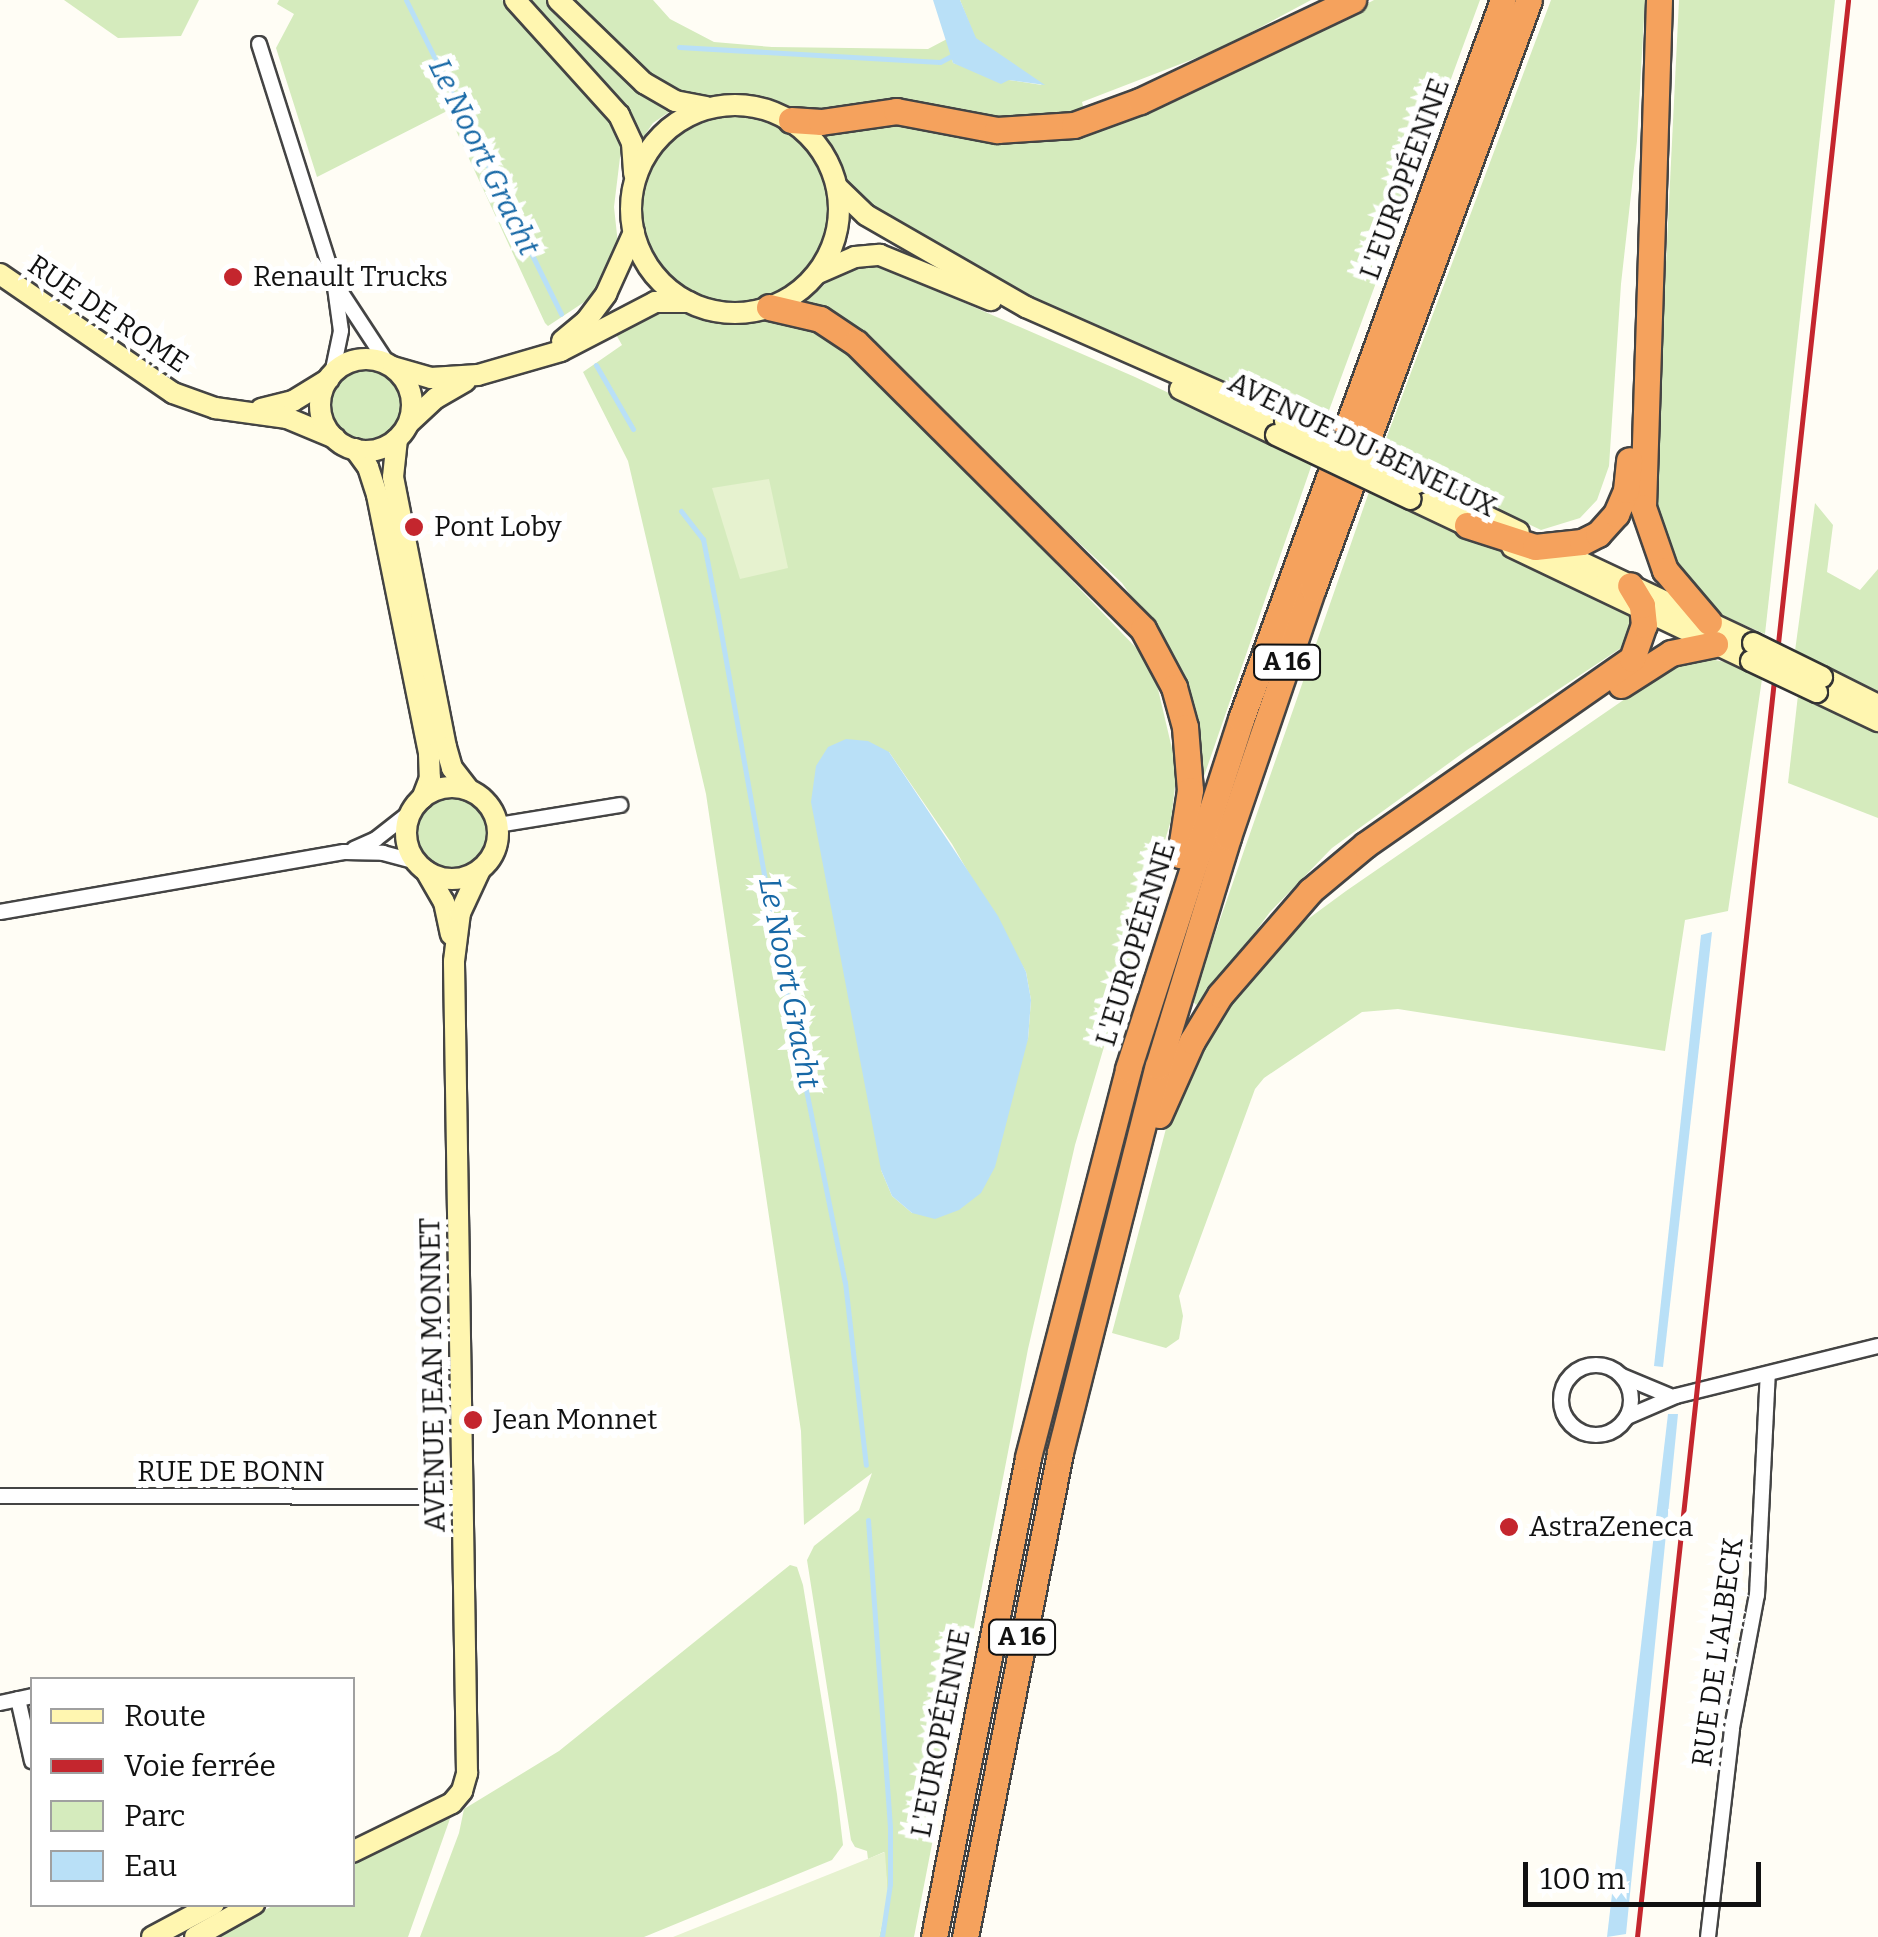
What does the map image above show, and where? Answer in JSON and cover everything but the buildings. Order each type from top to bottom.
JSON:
[{"type":"highway","points":[[790,120],[821,122],[896,111],[996,130],[1074,125],[1140,101],[1353,0]]},
{"type":"highway","name":"L'EUROPÉENNE","points":[[934,1937],[1008,1546],[1094,1189],[1164,952],[1241,719],[1503,0]]},
{"type":"highway","name":"L'EUROPÉENNE","points":[[966,1937],[1026,1612],[1086,1338],[1158,1066],[1260,742],[1345,497],[1529,0]]},
{"type":"highway","points":[[1276,926],[1327,886],[1654,663],[1712,633],[1665,570],[1643,507],[1659,0]]},
{"type":"highway","points":[[1467,526],[1526,546],[1551,548],[1598,534],[1616,514],[1626,490],[1638,279],[1655,104]]},
{"type":"highway","points":[[769,307],[820,319],[856,343],[1126,608],[1157,652],[1174,687],[1190,759],[1186,828],[1094,1189]]},
{"type":"highway","points":[[1086,1338],[1175,1076],[1220,996],[1276,926],[1353,854],[1622,668],[1642,641],[1643,610],[1630,585]]},
{"type":"main road","points":[[514,0],[620,115],[632,142],[634,232],[620,270],[593,313],[574,333],[532,361]]},
{"type":"main road","points":[[478,375],[436,398],[402,432],[376,450],[356,449],[335,438],[321,413],[330,377],[357,360],[442,378],[478,375],[570,347],[655,302],[690,303],[727,312],[769,307],[795,294],[816,274],[836,236],[837,187],[822,151],[790,120],[754,106],[709,108],[676,101],[644,83],[558,0]]},
{"type":"main road","points":[[634,188],[645,156],[662,135],[684,118],[709,108]]},
{"type":"main road","name":"AVENUE DU BENELUX","points":[[837,187],[866,215],[1026,306],[1414,491],[1630,585],[1712,633],[1820,684],[1878,705]]},
{"type":"main road","points":[[634,232],[653,272],[690,303]]},
{"type":"main road","name":"AVENUE DU BENELUX","points":[[816,274],[863,255],[889,258],[1281,428]]},
{"type":"main road","name":"RUE DE ROME","points":[[0,274],[160,386],[199,404],[287,418],[335,438]]},
{"type":"main road","points":[[356,449],[375,486],[429,754],[430,778],[407,840],[422,867],[457,879],[480,870],[496,848],[498,826],[487,802],[468,790],[452,768],[446,747],[393,476],[412,396],[391,366]]},
{"type":"main road","name":"RUE DE ROME","points":[[244,411],[293,402],[330,377]]},
{"type":"main road","name":"AVENUE DU BENELUX","points":[[1414,491],[1467,526],[1643,610],[1712,633]]},
{"type":"main road","name":"AVENUE DU BENELUX","points":[[1820,684],[1878,721]]},
{"type":"main road","points":[[418,804],[444,788],[468,790]]},
{"type":"main road","name":"AVENUE JEAN MONNET","points":[[355,1849],[452,1802],[463,1788],[467,1766],[454,961],[446,908],[422,867]]},
{"type":"main road","name":"AVENUE JEAN MONNET","points":[[454,961],[460,912],[480,870]]},
{"type":"main road","points":[[152,1937],[208,1907]]},
{"type":"main road","points":[[195,1937],[249,1907]]},
{"type":"street","points":[[259,44],[334,280],[341,331],[330,377]]},
{"type":"street","points":[[334,280],[391,366]]},
{"type":"street","points":[[344,852],[376,839],[418,804]]},
{"type":"street","points":[[498,826],[620,805]]},
{"type":"street","points":[[0,912],[344,852],[383,853],[422,867]]},
{"type":"street","points":[[1676,1396],[1658,1394],[1602,1366],[1583,1368],[1565,1384],[1562,1404],[1572,1424],[1592,1434],[1610,1432],[1627,1417],[1676,1396],[1878,1346]]},
{"type":"street","name":"RUE DE L'ALBECK","points":[[1708,1937],[1732,1728],[1758,1594],[1768,1374]]},
{"type":"street","points":[[1622,1376],[1631,1393],[1627,1417]]},
{"type":"street","name":"RUE DE BONN","points":[[0,1496],[462,1497]]},
{"type":"street","points":[[0,1703],[25,1698],[30,1742]]},
{"type":"green space","points":[[64,0],[199,0],[181,36],[118,38]]},
{"type":"green space","points":[[279,0],[502,0],[609,109],[622,141],[614,207],[618,244],[598,293],[548,326],[545,323],[447,111],[317,177],[276,48],[294,14],[277,4]]},
{"type":"green space","points":[[525,0],[547,0],[634,86],[672,110],[653,123],[638,145],[631,117]]},
{"type":"green space","points":[[573,0],[653,0],[670,19],[714,42],[772,47],[928,49],[947,39],[953,63],[1009,80],[1042,85],[975,38],[960,0],[1311,0],[1222,48],[1082,102],[1084,110],[1049,118],[1008,120],[920,102],[885,100],[800,112],[759,96],[686,95],[651,81]]},
{"type":"green space","points":[[1374,0],[1480,0],[1324,424],[1037,306],[863,204],[848,189],[839,160],[818,132],[890,120],[1024,141],[1056,137],[1333,22]]},
{"type":"green space","points":[[1551,0],[1645,0],[1609,466],[1597,500],[1580,518],[1541,530],[1380,455]]},
{"type":"green space","points":[[1679,0],[1835,0],[1765,634],[1717,613],[1692,593],[1668,554],[1654,507]]},
{"type":"green space","points":[[736,114],[772,121],[803,142],[824,173],[831,209],[824,245],[803,276],[772,297],[736,304],[700,297],[669,276],[648,245],[641,209],[648,173],[669,142],[700,121]]},
{"type":"green space","points":[[875,264],[1135,377],[1313,461],[1202,782],[1157,633],[1122,583],[867,344],[802,305],[843,268]]},
{"type":"green space","points":[[662,308],[719,323],[771,318],[831,337],[870,369],[1141,653],[1158,689],[1177,770],[1171,820],[1075,1145],[1028,1349],[914,1937],[879,1937],[888,1898],[884,1852],[868,1859],[867,1851],[855,1847],[851,1840],[807,1560],[814,1546],[859,1510],[872,1473],[804,1525],[801,1431],[706,794],[628,461],[583,372],[622,345],[614,331]],"holes":[[[889,752],[952,844],[1026,972],[1031,1000],[1028,1039],[912,1213],[892,1196],[881,1170]]]},
{"type":"green space","points":[[366,369],[391,379],[401,404],[391,429],[366,439],[341,429],[331,404],[341,379]]},
{"type":"green space","points":[[769,479],[788,568],[740,579],[712,488]]},
{"type":"green space","points":[[1370,489],[1626,611],[1633,619],[1627,644],[1467,750],[1332,848],[1270,912],[1208,996],[1196,1005],[1192,1000]]},
{"type":"green space","points":[[1815,503],[1833,525],[1827,572],[1860,590],[1878,569],[1878,692],[1795,651]]},
{"type":"green space","points":[[1705,658],[1735,664],[1762,679],[1728,911],[1685,920],[1665,1051],[1398,1009],[1362,1012],[1264,1078],[1255,1089],[1179,1296],[1183,1316],[1179,1339],[1166,1348],[1112,1333],[1168,1121],[1227,1004],[1293,930],[1346,891],[1670,668]]},
{"type":"green space","points":[[1798,695],[1878,733],[1878,818],[1788,783]]},
{"type":"green space","points":[[451,798],[476,808],[486,833],[476,858],[451,868],[426,858],[416,833],[426,808]]},
{"type":"green space","points":[[790,1565],[797,1567],[803,1585],[837,1794],[843,1845],[832,1860],[644,1937],[420,1937],[459,1833],[464,1809],[559,1751]]},
{"type":"green space","points":[[452,1813],[408,1937],[216,1937],[270,1907],[355,1907],[355,1861]]},
{"type":"green space","points":[[885,1852],[888,1898],[879,1937],[673,1937]]},
{"type":"water","points":[[933,0],[960,0],[976,38],[1045,85],[1009,80],[1001,84],[953,63]]},
{"type":"water","points":[[846,739],[868,741],[889,752],[998,916],[1026,972],[1031,1000],[1028,1039],[995,1167],[981,1193],[959,1210],[935,1219],[912,1213],[892,1196],[881,1170],[811,802],[816,766],[828,747]]},
{"type":"water","points":[[1712,932],[1663,1367],[1654,1366],[1701,935]]},
{"type":"water","points":[[1668,1414],[1678,1414],[1626,1934],[1607,1937]]},
{"type":"waterway","name":"Le Noort Gracht","points":[[406,0],[561,314]]},
{"type":"waterway","points":[[679,47],[940,62],[953,55]]},
{"type":"waterway","name":"Le Noort Gracht","points":[[596,365],[633,429]]},
{"type":"waterway","name":"Le Noort Gracht","points":[[681,511],[703,539],[718,616],[776,941],[845,1282],[866,1465]]},
{"type":"waterway","name":"Le Noort Gracht","points":[[868,1520],[890,1827],[890,1884],[882,1937]]},
{"type":"railway","points":[[1637,1937],[1848,0]]},
{"type":"place","name":"Renault Trucks","points":[[233,277]]},
{"type":"place","name":"Pont Loby","points":[[414,527]]},
{"type":"place","name":"Jean Monnet","points":[[473,1420]]},
{"type":"place","name":"AstraZeneca","points":[[1509,1527]]}]
